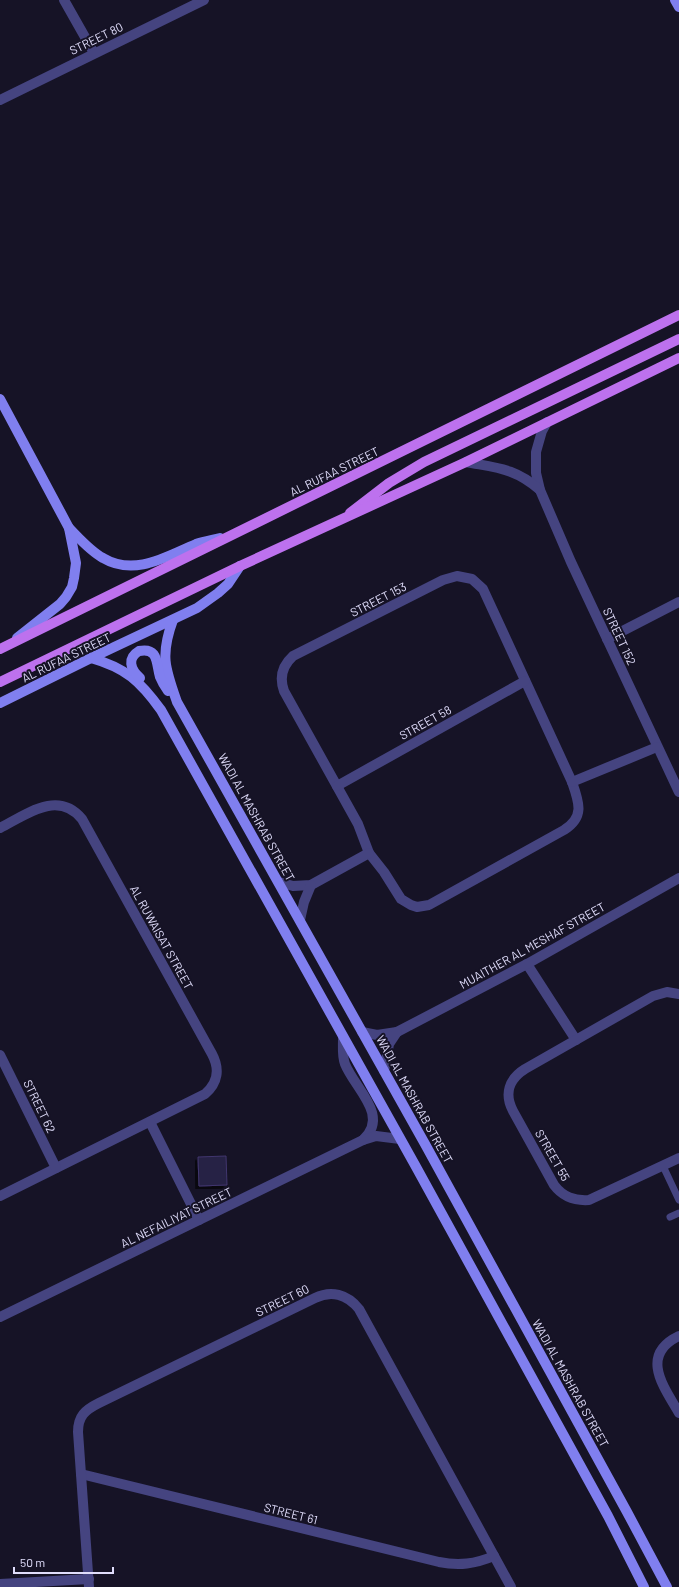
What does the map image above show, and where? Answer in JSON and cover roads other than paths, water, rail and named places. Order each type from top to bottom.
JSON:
[{"type":"main road","name":"AL RUFAA STREET","points":[[4,647],[679,315]]},
{"type":"main road","points":[[341,521],[378,491],[418,466],[679,340]]},
{"type":"main road","name":"AL RUFAA STREET","points":[[0,682],[240,566],[341,521],[466,462],[679,358]]},
{"type":"street","points":[[64,0],[94,53]]},
{"type":"street","name":"STREET 80","points":[[0,100],[204,0]]},
{"type":"street","points":[[675,0],[679,7]]},
{"type":"street","points":[[0,399],[68,528],[76,563],[72,587],[60,604],[4,647]]},
{"type":"street","name":"STREET 152","points":[[547,422],[542,431],[536,452],[536,473],[540,490],[607,639],[679,792]]},
{"type":"street","name":"STREET 152","points":[[466,462],[515,472],[530,481],[540,490]]},
{"type":"street","points":[[68,528],[102,558],[115,564],[132,566],[151,563],[199,543],[234,534]]},
{"type":"street","name":"AL RUFAA STREET","points":[[0,703],[197,608],[228,584],[240,566]]},
{"type":"street","name":"STREET 153","points":[[457,576],[472,579],[483,589],[572,782],[579,808],[576,818],[569,827],[429,905],[417,907],[411,905],[401,899],[384,872],[369,853],[358,824],[284,691],[281,678],[282,672],[288,661],[293,656],[443,580],[457,576]]},
{"type":"street","points":[[607,639],[679,602]]},
{"type":"street","name":"WADI AL MASHRAB STREET","points":[[173,620],[167,638],[164,655],[166,672],[177,702],[384,1071],[667,1587]]},
{"type":"street","points":[[177,702],[163,684],[156,657],[149,651],[139,651],[132,657],[131,666],[135,674],[152,693],[400,1139],[614,1528],[644,1587]]},
{"type":"street","points":[[91,658],[108,663],[124,671],[144,689],[161,710]]},
{"type":"street","name":"STREET 58","points":[[336,786],[525,681]]},
{"type":"street","points":[[572,782],[657,747]]},
{"type":"street","name":"AL RUWAISAT STREET","points":[[0,828],[36,810],[50,805],[64,806],[77,813],[82,819],[212,1054],[217,1066],[217,1073],[213,1085],[210,1090],[199,1098],[0,1196]]},
{"type":"street","points":[[279,882],[293,886],[311,885],[369,853]]},
{"type":"street","name":"MUAITHER AL MESHAF STREET","points":[[362,1032],[377,1034],[397,1032],[527,964],[679,878]]},
{"type":"street","points":[[300,920],[304,902],[311,885]]},
{"type":"street","points":[[527,964],[576,1040]]},
{"type":"street","name":"STREET 55","points":[[679,994],[667,992],[653,996],[519,1073],[514,1078],[508,1091],[509,1105],[554,1185],[558,1191],[569,1198],[576,1200],[589,1200],[679,1158]]},
{"type":"street","points":[[384,1071],[389,1044],[397,1032]]},
{"type":"street","points":[[344,1039],[343,1053],[345,1065],[370,1105],[373,1116],[372,1128],[363,1140]]},
{"type":"street","name":"STREET 62","points":[[0,1055],[56,1168]]},
{"type":"street","points":[[150,1122],[198,1220]]},
{"type":"street","name":"AL NEFAILIYAT STREET","points":[[0,1317],[363,1140],[376,1136],[400,1139]]},
{"type":"street","name":"STREET 60","points":[[0,1584],[89,1583],[78,1426],[82,1414],[86,1410],[320,1296],[333,1294],[350,1300],[359,1309],[511,1587]]},
{"type":"street","points":[[679,1336],[671,1340],[662,1349],[659,1355],[657,1367],[660,1380],[679,1413]]},
{"type":"street","name":"STREET 61","points":[[81,1474],[439,1562],[461,1565],[473,1564],[494,1556]]},
{"type":"lane","points":[[662,1166],[679,1200]]},
{"type":"lane","points":[[670,1217],[679,1213]]}]
